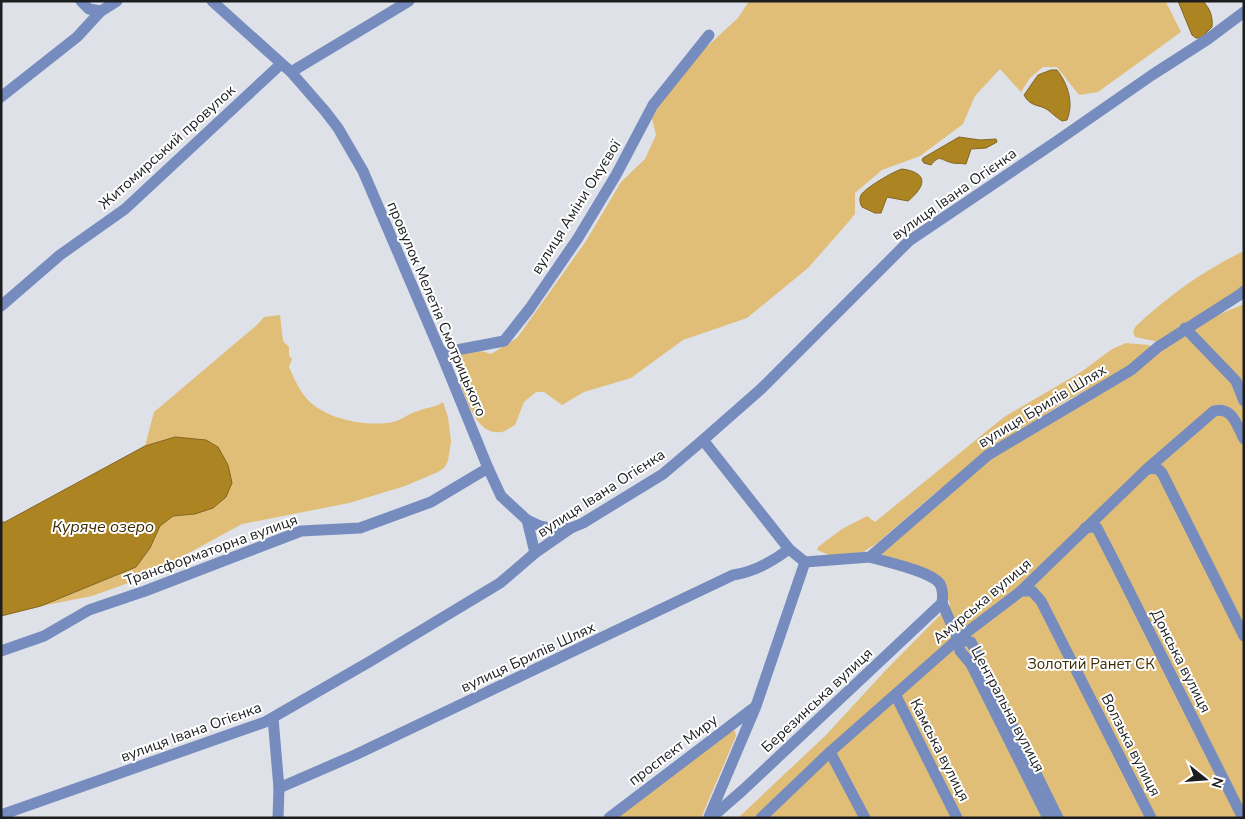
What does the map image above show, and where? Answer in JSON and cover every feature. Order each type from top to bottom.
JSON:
[{"type":"street","points":[[81,1],[89,9],[102,11]]},
{"type":"street","points":[[1,97],[77,37],[102,11],[117,1]]},
{"type":"street","name":"провулок Мелетія Смотрицького","points":[[212,1],[291,72],[338,128],[363,171],[501,496],[528,520],[540,526],[554,529],[571,528]]},
{"type":"street","points":[[291,72],[410,1]]},
{"type":"street","name":"вулиця Івана Огієнка","points":[[1,815],[273,718],[500,583],[571,528],[663,474],[761,389],[909,240],[1208,39],[1244,12]]},
{"type":"street","name":"вулиця Аміни Окуєвої","points":[[441,353],[504,341],[530,308],[578,238],[616,176],[653,105],[709,35]]},
{"type":"street","name":"Житомирський провулок","points":[[1,306],[60,255],[125,209],[281,64]]},
{"type":"street","name":"вулиця Брилів Шлях","points":[[870,557],[988,456],[1131,370],[1158,347],[1185,328],[1243,293]]},
{"type":"street","points":[[1185,328],[1236,381],[1244,401]]},
{"type":"street","name":"Амурська вулиця","points":[[767,816],[830,752],[896,696],[958,639],[1021,591],[1147,469],[1214,412],[1222,410],[1233,417],[1244,439]]},
{"type":"street","points":[[703,440],[789,549],[805,562],[870,557],[935,579],[942,589],[942,603],[958,639]]},
{"type":"street","points":[[1147,469],[1154,467],[1162,473],[1244,636]]},
{"type":"street","name":"Трансформаторна вулиця","points":[[1,651],[44,636],[89,610],[145,591],[302,531],[360,528],[431,502],[488,468]]},
{"type":"street","points":[[528,520],[535,554]]},
{"type":"street","name":"Донська вулиця","points":[[1085,528],[1097,528],[1243,818]]},
{"type":"street","name":"вулиця Брилів Шлях","points":[[278,788],[363,751],[733,575],[747,573],[776,559],[789,549]]},
{"type":"street","name":"Березинська вулиця","points":[[710,818],[756,706],[805,562]]},
{"type":"street","name":"Волзька вулиця","points":[[1021,591],[1032,591],[1041,601],[1151,818]]},
{"type":"street","name":"Березинська вулиця","points":[[710,818],[942,603]]},
{"type":"street","name":"Центральна вулиця","points":[[1048,818],[971,664],[960,650],[958,639],[971,642],[1058,818]]},
{"type":"street","name":"Камська вулиця","points":[[896,696],[957,818]]},
{"type":"street","name":"проспект Миру","points":[[609,818],[756,706]]},
{"type":"street","points":[[273,718],[278,818]]},
{"type":"street","points":[[830,752],[865,818]]},
{"type":"green space","points":[[749,1],[1167,1],[1181,32],[1098,92],[1079,95],[1057,67],[1043,67],[1030,78],[1021,92],[1000,69],[975,96],[963,124],[920,156],[882,170],[855,193],[855,214],[845,226],[808,268],[747,318],[683,340],[631,378],[584,392],[562,405],[544,392],[536,392],[524,402],[515,425],[501,432],[491,431],[483,427],[470,409],[455,368],[459,355],[463,351],[468,350],[491,354],[517,338],[586,241],[621,182],[645,159],[656,135],[652,118],[671,86],[701,52],[738,18]]},
{"type":"green space","points":[[1244,251],[1244,285],[1236,293],[1159,342],[1135,337],[1133,331],[1136,326],[1161,304],[1201,275]]},
{"type":"green space","name":"Золотий Ранет СК","points":[[1244,304],[1244,818],[738,818],[826,735],[950,605],[942,579],[884,558],[882,553],[991,457],[1201,322]]},
{"type":"green space","points":[[280,315],[283,341],[289,347],[289,356],[292,359],[289,367],[304,395],[319,409],[339,418],[372,424],[393,422],[443,402],[448,417],[451,441],[448,461],[444,468],[405,486],[349,503],[242,524],[154,572],[131,582],[92,596],[41,606],[136,567],[150,548],[160,526],[173,516],[195,514],[228,465],[218,447],[206,440],[175,437],[145,446],[154,412],[264,317]]},
{"type":"green space","points":[[1126,343],[1149,345],[1151,348],[1132,366],[1064,402],[988,452],[934,494],[876,544],[863,552],[834,557],[817,550],[818,547],[842,529],[867,516],[875,522],[1004,417],[1081,372],[1112,349]]},
{"type":"green space","points":[[730,730],[735,731],[736,736],[701,818],[614,818]]},
{"type":"water","points":[[1178,1],[1203,1],[1208,7],[1212,27],[1201,38],[1196,38],[1192,35]]},
{"type":"water","points":[[1051,70],[1057,70],[1067,87],[1070,107],[1067,120],[1062,121],[1045,108],[1029,102],[1024,95],[1038,75]]},
{"type":"water","points":[[959,137],[980,140],[996,139],[997,142],[986,148],[971,149],[966,164],[951,163],[940,159],[931,165],[924,163],[923,158]]},
{"type":"water","points":[[902,169],[911,171],[921,177],[921,186],[914,196],[908,201],[887,197],[881,213],[875,213],[862,207],[860,198],[868,188]]},
{"type":"water","name":"Куряче озеро","points":[[175,437],[206,440],[218,447],[228,465],[232,483],[226,497],[213,508],[195,514],[173,516],[160,526],[150,548],[136,567],[41,606],[1,616],[1,522],[5,522],[145,446]]}]
